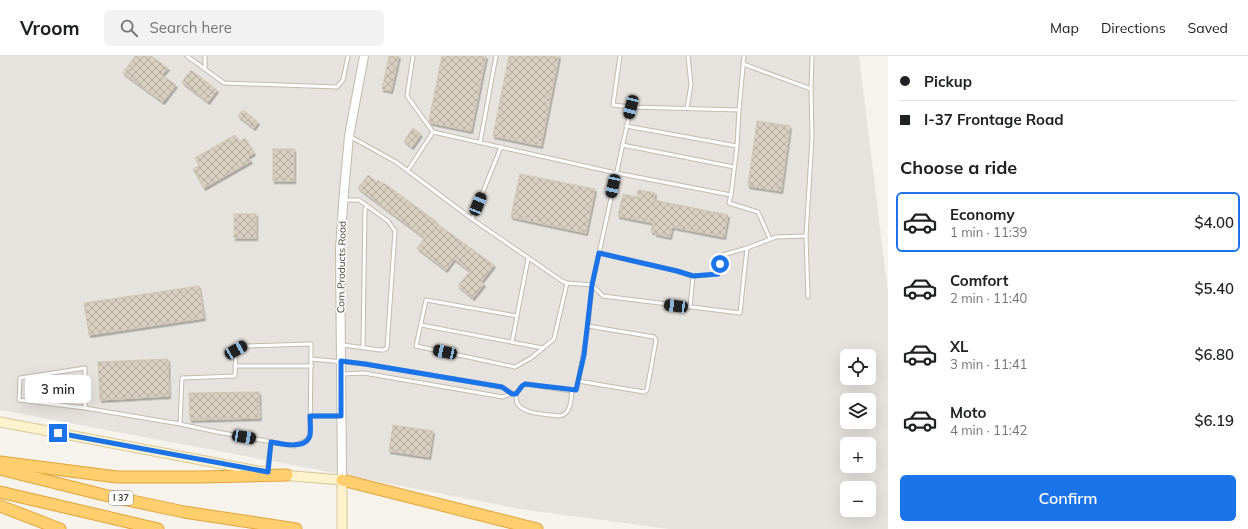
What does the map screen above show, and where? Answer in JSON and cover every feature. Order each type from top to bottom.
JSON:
[{"type":"highway","points":[[0,462],[117,477],[286,476]]},
{"type":"highway","name":"I 37","points":[[0,469],[104,495],[184,512],[296,529]]},
{"type":"highway","points":[[342,480],[537,529]]},
{"type":"highway","name":"I 37","points":[[0,492],[158,529]]},
{"type":"highway","points":[[0,506],[60,529]]},
{"type":"main road","points":[[0,422],[238,468],[286,476],[342,480],[342,529]]},
{"type":"street","name":"Corn Products Road","points":[[342,480],[340,249],[349,136],[364,56]]},
{"type":"lane","points":[[187,56],[224,84],[336,87],[343,80],[348,56]]},
{"type":"lane","points":[[205,56],[205,69]]},
{"type":"lane","points":[[413,56],[407,96],[433,132],[616,173],[730,195]]},
{"type":"lane","points":[[480,142],[496,56]]},
{"type":"lane","points":[[620,56],[613,105],[631,107],[739,110]]},
{"type":"lane","points":[[688,56],[691,85],[688,108]]},
{"type":"lane","points":[[744,56],[737,146],[729,203],[758,212],[770,239]]},
{"type":"lane","points":[[808,296],[806,236],[812,138],[812,56]]},
{"type":"lane","points":[[743,64],[811,89]]},
{"type":"lane","points":[[341,374],[364,374],[503,397],[514,394],[525,384],[572,391],[577,389],[584,355],[592,285],[631,107]]},
{"type":"lane","points":[[626,126],[737,146]]},
{"type":"lane","points":[[408,170],[433,132]]},
{"type":"lane","points":[[349,136],[408,170],[472,219],[562,281],[567,283],[592,285],[602,296],[740,314],[747,248]]},
{"type":"lane","points":[[622,144],[734,167]]},
{"type":"lane","points":[[472,219],[501,147]]},
{"type":"lane","points":[[341,344],[380,350],[387,348],[395,231],[388,221],[359,200],[343,199]]},
{"type":"lane","points":[[363,347],[365,209],[367,206]]},
{"type":"lane","points":[[599,253],[693,276],[718,274],[723,255],[776,237],[806,236]]},
{"type":"lane","points":[[512,342],[528,259]]},
{"type":"lane","points":[[690,308],[693,276]]},
{"type":"lane","points":[[517,316],[426,300],[416,346],[515,367],[531,358],[554,339],[567,283]]},
{"type":"lane","points":[[421,325],[543,348]]},
{"type":"lane","points":[[578,381],[644,392],[647,390],[655,346],[656,340],[654,337],[588,326]]},
{"type":"lane","points":[[85,408],[85,368],[20,378],[20,400],[85,408],[180,424],[294,446],[306,440],[310,436],[312,366],[310,344],[244,346],[236,350],[235,376],[182,378],[180,424]]},
{"type":"lane","points":[[311,359],[365,364],[502,387],[514,394],[516,402],[521,408],[530,411],[564,415],[567,413],[570,405],[572,391]]},
{"type":"lane","points":[[235,366],[312,366]]},
{"type":"lane","points":[[310,416],[341,416]]},
{"type":"lane","points":[[268,472],[271,442]]},
{"type":"shaded area","points":[[0,56],[859,56],[888,293],[888,529],[669,529],[520,509],[0,410]]},
{"type":"building","points":[[135,56],[151,56],[168,68],[162,75],[176,85],[163,102],[123,73]]},
{"type":"building","points":[[389,56],[399,56],[391,91],[382,89]]},
{"type":"building","points":[[442,56],[486,56],[471,131],[431,123],[429,121]]},
{"type":"building","points":[[509,56],[559,56],[541,146],[493,136]]},
{"type":"building","points":[[191,70],[217,90],[208,102],[182,82]]},
{"type":"building","points":[[243,110],[258,122],[254,128],[238,116]]},
{"type":"building","points":[[757,121],[790,126],[781,191],[748,186]]},
{"type":"building","points":[[413,128],[421,134],[412,147],[404,141]]},
{"type":"building","points":[[235,135],[239,142],[245,138],[254,153],[248,157],[251,161],[204,188],[193,169],[200,165],[195,158]]},
{"type":"building","points":[[273,149],[294,149],[294,181],[273,181]]},
{"type":"building","points":[[520,174],[595,189],[586,233],[511,217]]},
{"type":"building","points":[[368,175],[377,182],[378,180],[383,184],[384,183],[494,265],[481,282],[484,284],[473,298],[458,286],[470,271],[454,259],[446,270],[417,248],[425,238],[358,188]]},
{"type":"building","points":[[638,190],[655,193],[654,200],[728,215],[724,237],[672,227],[670,237],[651,232],[653,223],[618,216],[623,194],[637,197]]},
{"type":"building","points":[[234,214],[256,214],[256,238],[234,238]]},
{"type":"building","points":[[199,286],[204,318],[89,335],[84,303]]},
{"type":"building","points":[[168,359],[169,396],[100,400],[98,362]]},
{"type":"building","points":[[259,392],[260,418],[190,420],[189,393]]},
{"type":"building","points":[[393,425],[433,431],[429,457],[389,451]]},
{"type":"route","points":[[58,433],[238,468],[268,472],[271,442],[294,446],[306,440],[310,436],[310,416],[341,416],[341,361],[502,387],[512,394],[516,394],[525,384],[572,391],[576,390],[584,355],[592,285],[599,253],[693,276],[718,274],[720,264]]}]
